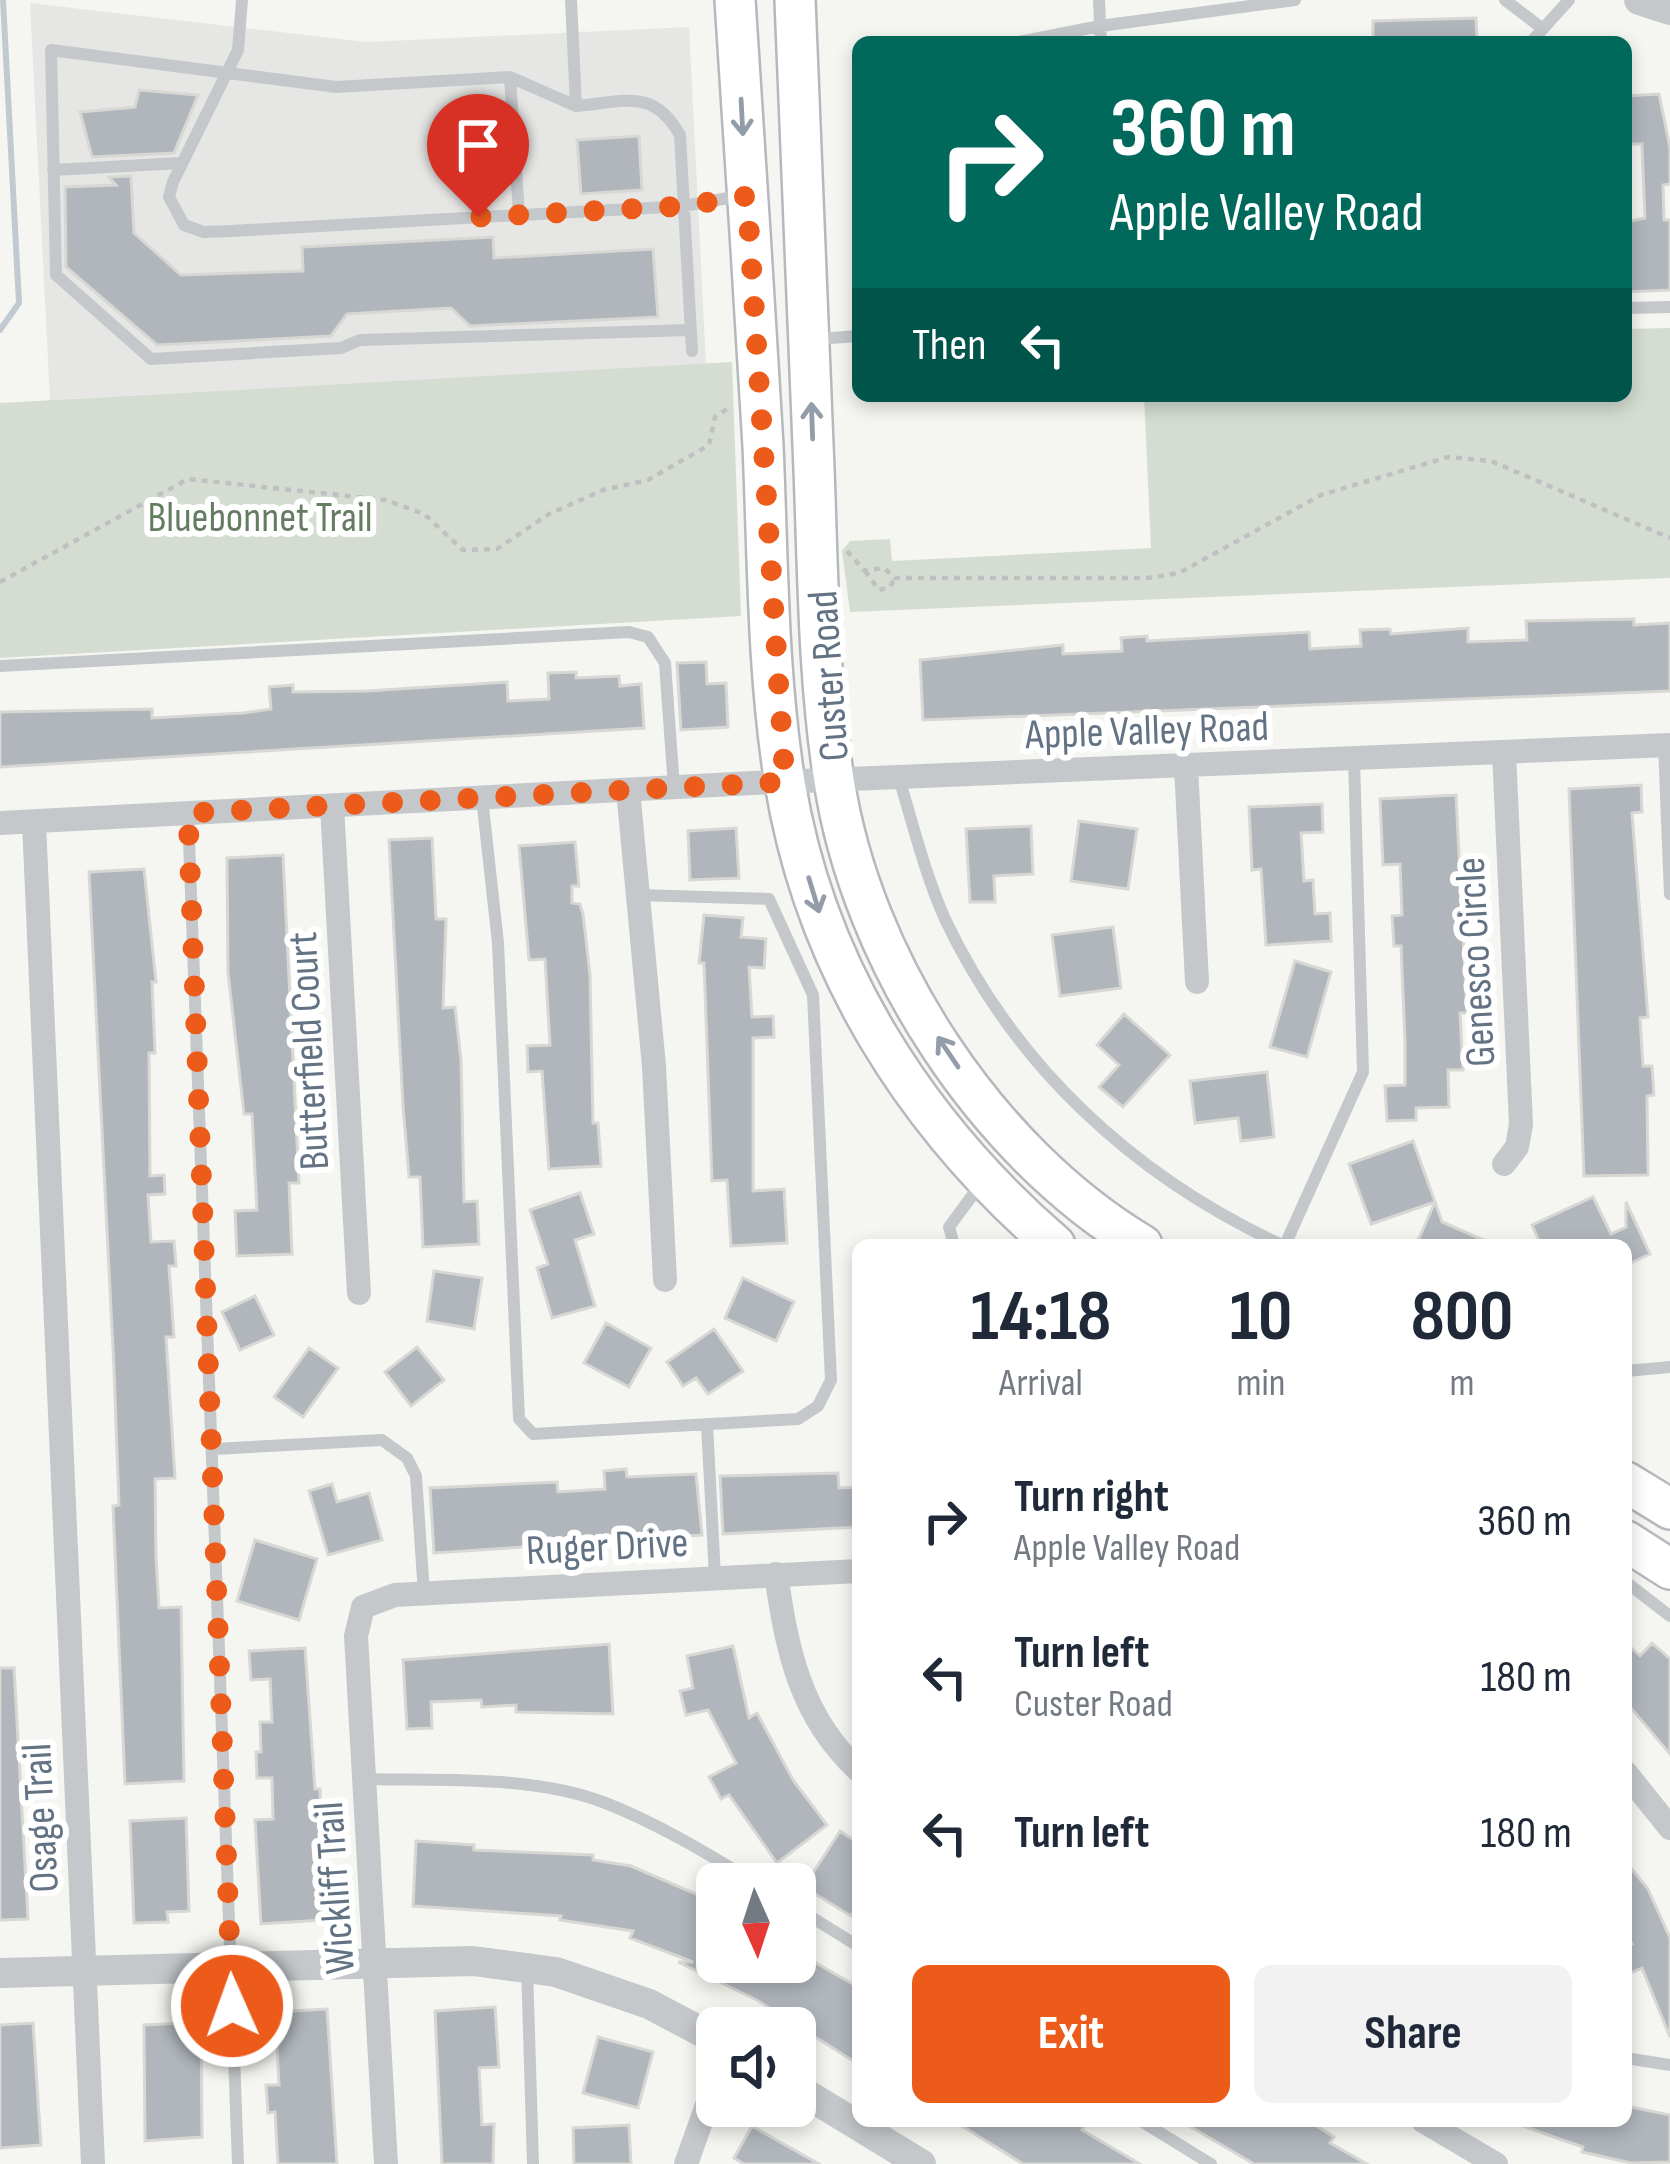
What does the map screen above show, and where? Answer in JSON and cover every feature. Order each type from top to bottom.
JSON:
[{"type":"main road","name":"Custer Road","points":[[735,0],[785,782],[824,927],[854,996],[909,1089],[984,1180],[1048,1239]]},
{"type":"main road","name":"Custer Road","points":[[795,0],[808,339],[834,781],[859,877],[890,952],[950,1056],[1019,1144],[1098,1215],[1133,1239]]},
{"type":"main road","points":[[756,344],[808,339]]},
{"type":"main road","points":[[984,1180],[1019,1144]]},
{"type":"main road","points":[[1632,1484],[1667,1499]]},
{"type":"main road","points":[[1632,1545],[1670,1569]]},
{"type":"street","points":[[1639,0],[1670,10]]},
{"type":"street","name":"Apple Valley Road","points":[[0,824],[785,782],[1667,746]]},
{"type":"street","name":"Genesco Circle","points":[[1504,752],[1521,1124],[1517,1147],[1504,1164]]},
{"type":"street","points":[[1186,766],[1197,982]]},
{"type":"street","points":[[628,790],[665,1280]]},
{"type":"street","name":"Butterfield Court","points":[[332,806],[359,1293]]},
{"type":"street","name":"Osage Trail","points":[[34,821],[92,2164]]},
{"type":"street","name":"Ruger Drive","points":[[363,1607],[382,1597],[852,1571]]},
{"type":"street","points":[[776,1574],[798,1684],[831,1745],[852,1764]]},
{"type":"street","name":"Wickliff Trail","points":[[363,1607],[356,1636],[386,2164]]},
{"type":"street","points":[[1632,1780],[1670,1828]]},
{"type":"street","points":[[0,1973],[378,1962],[527,1966],[620,1993],[696,2030]]},
{"type":"street","points":[[816,2100],[852,2122]]},
{"type":"street","points":[[686,2164],[699,2127]]},
{"type":"street","points":[[860,2127],[921,2164]]},
{"type":"street","points":[[1433,2127],[1496,2164]]},
{"type":"lane","points":[[242,0],[238,50],[180,164],[170,197],[184,225],[204,232],[684,206],[747,196]]},
{"type":"lane","points":[[571,0],[576,106]]},
{"type":"lane","points":[[1100,0],[1101,36]]},
{"type":"lane","points":[[1059,36],[1100,26],[1294,0]]},
{"type":"lane","points":[[1505,0],[1544,28]]},
{"type":"lane","points":[[1537,36],[1569,0]]},
{"type":"lane","points":[[691,330],[360,340],[341,348],[152,359],[56,275],[51,50],[336,87],[510,77],[576,106],[650,100],[667,113],[680,135],[691,330],[692,351]]},
{"type":"lane","points":[[510,77],[520,215]]},
{"type":"lane","points":[[52,170],[180,164]]},
{"type":"lane","points":[[1632,308],[1670,307]]},
{"type":"lane","points":[[808,339],[852,336]]},
{"type":"lane","points":[[0,666],[629,632],[648,637],[665,663],[674,788]]},
{"type":"lane","points":[[1667,746],[1670,894]]},
{"type":"lane","points":[[1287,1239],[1363,1072],[1354,759]]},
{"type":"lane","points":[[899,778],[945,917],[1021,1044],[1107,1136],[1179,1192],[1272,1239]]},
{"type":"lane","points":[[482,798],[498,943],[519,1419],[533,1434],[798,1419],[818,1406],[831,1380],[813,995],[769,899],[638,895]]},
{"type":"lane","points":[[188,813],[238,2164]]},
{"type":"lane","points":[[952,1239],[949,1227],[984,1180]]},
{"type":"lane","points":[[1632,1370],[1670,1367]]},
{"type":"lane","points":[[706,1424],[715,1577]]},
{"type":"lane","points":[[214,1449],[382,1440],[407,1458],[416,1476],[424,1595]]},
{"type":"lane","points":[[1632,1587],[1670,1616]]},
{"type":"lane","points":[[365,1780],[487,1782],[599,1801],[723,1863]]},
{"type":"lane","points":[[816,1920],[852,1942]]},
{"type":"lane","points":[[527,1966],[533,2164]]},
{"type":"lane","points":[[1632,2059],[1670,2066]]},
{"type":"lane","points":[[1151,2127],[1211,2164]]},
{"type":"path","points":[[0,582],[188,479],[386,500],[424,514],[463,550],[497,549],[549,514],[603,490],[647,480],[700,452],[709,445],[722,408],[740,406]]},
{"type":"path","points":[[865,571],[884,568],[895,578],[1148,578],[1179,573],[1321,495],[1448,457],[1491,461],[1670,538]]},
{"type":"path","points":[[845,539],[846,550],[879,590],[890,587],[895,578]]},
{"type":"shaded area","points":[[30,3],[367,42],[689,27],[706,364],[50,400]]},
{"type":"green space","points":[[1670,328],[1670,578],[850,612],[842,551],[850,541],[890,539],[892,561],[1151,548],[1144,402],[1632,402],[1632,329]]},
{"type":"green space","name":"Bluebonnet Trail","points":[[732,362],[741,616],[0,658],[0,403]]},
{"type":"building","points":[[1476,18],[1477,36],[1373,36],[1373,21]]},
{"type":"building","points":[[139,90],[198,95],[174,153],[92,157],[80,112],[135,107]]},
{"type":"building","points":[[1659,94],[1670,148],[1670,184],[1663,185],[1664,220],[1670,220],[1670,290],[1632,292],[1632,221],[1645,218],[1642,144],[1632,144],[1632,96]]},
{"type":"building","points":[[639,136],[642,190],[581,194],[577,140]]},
{"type":"building","points":[[131,176],[134,233],[181,275],[303,271],[302,247],[493,237],[494,258],[653,249],[658,317],[470,326],[451,308],[347,314],[331,336],[157,345],[66,267],[65,187],[116,185],[109,177]]},
{"type":"building","points":[[1634,619],[1634,625],[1670,623],[1670,691],[923,720],[920,660],[1063,645],[1063,654],[1122,651],[1121,638],[1147,636],[1147,641],[1309,632],[1310,649],[1361,646],[1360,630],[1390,629],[1391,634],[1468,628],[1468,642],[1527,640],[1526,621]]},
{"type":"building","points":[[706,662],[707,684],[726,683],[728,727],[681,730],[677,663]]},
{"type":"building","points":[[576,672],[576,678],[619,676],[620,686],[641,684],[644,728],[0,767],[0,712],[152,709],[152,718],[243,713],[271,709],[269,687],[293,685],[293,692],[367,691],[507,682],[508,701],[549,699],[548,673]]},
{"type":"building","points":[[1641,785],[1642,812],[1632,813],[1648,1017],[1640,1018],[1643,1066],[1652,1066],[1654,1095],[1647,1096],[1648,1175],[1584,1176],[1569,789]]},
{"type":"building","points":[[1456,795],[1467,1013],[1460,1013],[1463,1070],[1448,1070],[1449,1107],[1416,1108],[1416,1120],[1387,1121],[1385,1086],[1405,1085],[1405,1040],[1401,946],[1394,946],[1392,916],[1402,915],[1400,864],[1383,865],[1380,799]]},
{"type":"building","points":[[1322,804],[1323,832],[1301,833],[1304,881],[1313,880],[1315,914],[1330,913],[1331,941],[1266,945],[1261,869],[1252,870],[1249,807]]},
{"type":"building","points":[[1079,821],[1137,829],[1128,889],[1071,881]]},
{"type":"building","points":[[1031,826],[1033,874],[994,876],[995,902],[970,902],[966,829]]},
{"type":"building","points":[[736,828],[739,878],[690,880],[688,831]]},
{"type":"building","points":[[432,838],[436,919],[446,919],[443,1008],[455,1007],[461,1060],[464,1202],[477,1201],[479,1244],[423,1247],[420,1177],[409,1177],[403,1106],[389,840]]},
{"type":"building","points":[[575,842],[579,886],[572,886],[572,903],[580,904],[583,914],[590,975],[593,1123],[598,1123],[601,1166],[549,1169],[542,1071],[528,1072],[527,1046],[550,1045],[545,959],[529,960],[519,846]]},
{"type":"building","points":[[283,855],[299,1183],[289,1183],[292,1254],[237,1256],[235,1211],[257,1210],[252,1114],[244,1114],[228,972],[227,858]]},
{"type":"building","points":[[144,869],[156,982],[152,982],[155,1053],[149,1053],[150,1176],[164,1175],[165,1194],[148,1195],[151,1242],[174,1241],[176,1266],[169,1266],[174,1337],[166,1337],[175,1478],[155,1479],[156,1557],[159,1608],[181,1607],[184,1781],[125,1784],[113,1506],[119,1505],[114,1369],[89,872]]},
{"type":"building","points":[[704,915],[743,918],[741,937],[766,939],[764,968],[749,967],[752,1017],[773,1016],[774,1037],[753,1038],[753,1191],[784,1189],[787,1243],[731,1246],[727,1180],[712,1181],[704,963],[699,963]]},
{"type":"building","points":[[1113,927],[1121,988],[1060,996],[1052,935]]},
{"type":"building","points":[[1295,961],[1331,972],[1307,1057],[1270,1047]]},
{"type":"building","points":[[1124,1014],[1170,1055],[1123,1107],[1099,1087],[1119,1065],[1097,1045]]},
{"type":"building","points":[[1267,1072],[1274,1137],[1241,1141],[1238,1118],[1195,1123],[1190,1081]]},
{"type":"building","points":[[1413,1141],[1435,1202],[1371,1224],[1349,1164]]},
{"type":"building","points":[[580,1193],[594,1234],[575,1240],[595,1306],[552,1318],[537,1268],[548,1264],[530,1210]]},
{"type":"building","points":[[1593,1197],[1611,1234],[1626,1227],[1626,1202],[1650,1254],[1632,1262],[1632,1239],[1538,1239],[1532,1225]]},
{"type":"building","points":[[1435,1202],[1442,1222],[1481,1239],[1419,1239]]},
{"type":"building","points":[[434,1271],[482,1278],[474,1329],[427,1321]]},
{"type":"building","points":[[743,1278],[794,1302],[776,1341],[725,1318]]},
{"type":"building","points":[[255,1296],[274,1335],[240,1350],[222,1312]]},
{"type":"building","points":[[606,1323],[651,1348],[629,1387],[584,1363]]},
{"type":"building","points":[[714,1329],[743,1371],[708,1394],[696,1378],[683,1386],[667,1362]]},
{"type":"building","points":[[417,1347],[444,1380],[411,1406],[385,1372]]},
{"type":"building","points":[[309,1348],[338,1368],[303,1417],[274,1397]]},
{"type":"building","points":[[626,1469],[627,1477],[696,1474],[702,1535],[434,1553],[430,1488],[557,1482],[558,1492],[605,1489],[604,1471]]},
{"type":"building","points":[[838,1473],[839,1488],[852,1487],[852,1527],[723,1534],[720,1476]]},
{"type":"building","points":[[332,1484],[337,1502],[369,1493],[382,1540],[328,1555],[309,1491]]},
{"type":"building","points":[[255,1540],[317,1559],[299,1620],[237,1601]]},
{"type":"building","points":[[1652,1643],[1670,1659],[1670,1754],[1632,1709],[1632,1649],[1640,1656]]},
{"type":"building","points":[[609,1644],[613,1714],[516,1712],[516,1705],[482,1707],[481,1700],[431,1702],[432,1728],[407,1729],[403,1660]]},
{"type":"building","points":[[733,1646],[749,1718],[757,1713],[793,1780],[827,1825],[777,1863],[729,1795],[721,1799],[709,1777],[736,1763],[708,1710],[686,1715],[680,1691],[693,1688],[687,1656]]},
{"type":"building","points":[[305,1648],[315,1789],[320,1789],[322,1920],[261,1924],[255,1820],[273,1819],[272,1778],[257,1778],[256,1752],[261,1752],[260,1722],[272,1722],[270,1679],[251,1680],[249,1651]]},
{"type":"building","points":[[0,1668],[14,1668],[28,1919],[0,1920]]},
{"type":"building","points":[[186,1818],[189,1911],[167,1912],[168,1922],[134,1923],[130,1821]]},
{"type":"building","points":[[840,1831],[852,1839],[851,1916],[816,1894],[816,1868]]},
{"type":"building","points":[[416,1841],[474,1845],[474,1850],[593,1855],[593,1860],[631,1866],[696,1894],[696,1971],[678,1962],[693,1962],[630,1938],[633,1931],[560,1920],[561,1916],[413,1906]]},
{"type":"building","points":[[1632,1869],[1648,1889],[1670,1938],[1670,2037],[1642,1968],[1632,1972]]},
{"type":"building","points":[[816,1963],[852,1984],[852,2060],[816,2037],[816,2007],[768,2007],[722,1983],[816,1983]]},
{"type":"building","points":[[495,2007],[499,2067],[479,2068],[482,2125],[494,2124],[493,2164],[442,2164],[435,2011]]},
{"type":"building","points":[[327,2009],[337,2164],[278,2164],[275,2112],[268,2113],[266,2085],[279,2085],[275,2012]]},
{"type":"building","points":[[201,2022],[202,2137],[145,2141],[144,2025]]},
{"type":"building","points":[[33,2023],[41,2145],[0,2148],[0,2025]]},
{"type":"building","points":[[598,2037],[653,2052],[638,2108],[583,2093]]},
{"type":"building","points":[[1632,2107],[1670,2115],[1670,2162],[1631,2163],[1582,2152],[1583,2147],[1526,2127],[1632,2127]]},
{"type":"building","points":[[629,2125],[631,2164],[574,2164],[573,2128]]},
{"type":"building","points":[[754,2127],[819,2164],[744,2164],[734,2158]]},
{"type":"building","points":[[964,2127],[1084,2127],[1140,2164],[1023,2164]]},
{"type":"building","points":[[1191,2127],[1318,2127],[1334,2137],[1330,2143],[1367,2164],[1254,2164]]},
{"type":"waterway","points":[[0,330],[19,303],[3,0]]},
{"type":"route","points":[[232,2006],[188,813],[785,782],[777,722],[747,196],[684,206],[478,217]]}]
